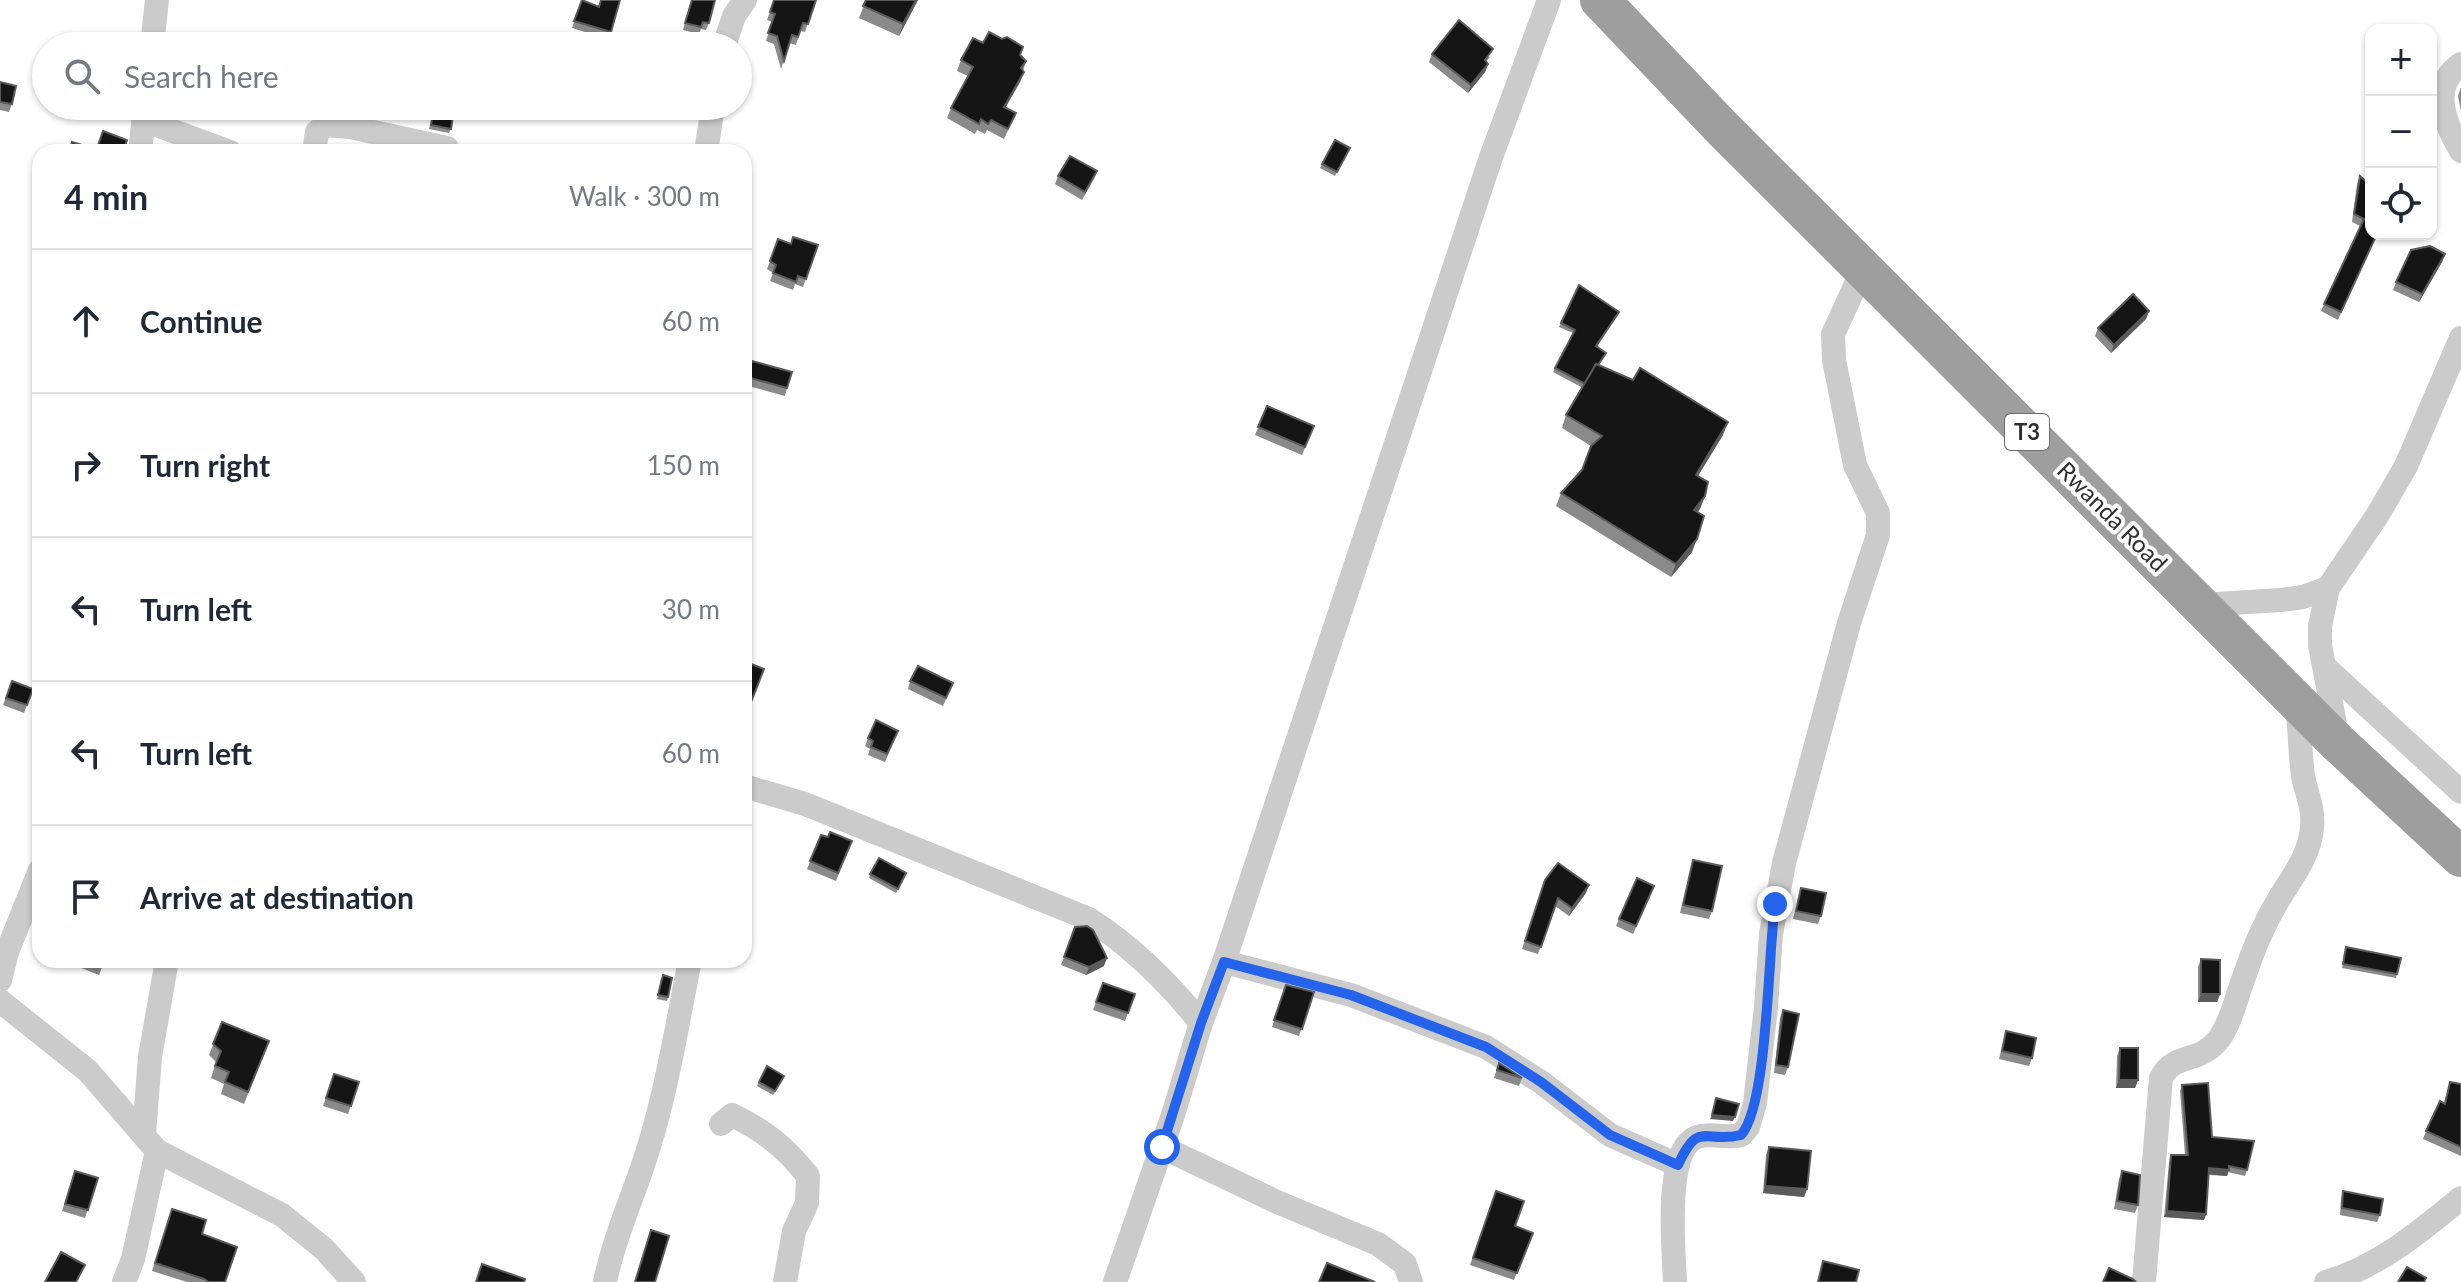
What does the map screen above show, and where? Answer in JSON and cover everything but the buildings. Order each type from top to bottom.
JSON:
[{"type":"highway","name":"Rwanda Road","points":[[1600,0],[1723,129],[2338,743],[2461,857]]},
{"type":"street","points":[[154,32],[157,0]]},
{"type":"street","points":[[729,32],[734,16],[745,0]]},
{"type":"street","points":[[1115,1282],[1490,160],[1549,0]]},
{"type":"street","points":[[2461,64],[2447,79],[2442,95],[2443,114],[2461,151]]},
{"type":"street","points":[[141,144],[143,120]]},
{"type":"street","points":[[159,120],[212,144]]},
{"type":"street","points":[[707,144],[711,120]]},
{"type":"street","points":[[315,144],[317,132],[326,125],[350,127],[429,144]]},
{"type":"street","points":[[1675,1282],[1672,1213],[1673,1183],[1678,1165],[1692,1139],[1702,1135],[1741,1135],[1752,1117],[1763,1038],[1775,904],[1849,623],[1878,535],[1878,513],[1855,465],[1834,360],[1833,334],[1863,269]]},
{"type":"street","points":[[2338,743],[2320,626],[2328,588],[2377,516],[2406,466],[2461,338]]},
{"type":"street","points":[[2200,605],[2281,600],[2303,597],[2328,588]]},
{"type":"street","points":[[2325,667],[2461,792]]},
{"type":"street","points":[[2144,1282],[2161,1078],[2169,1065],[2207,1052],[2228,1024],[2244,975],[2275,906],[2300,868],[2307,850],[2313,810],[2304,780],[2296,700]]},
{"type":"street","points":[[752,788],[805,804],[1089,919],[1126,945],[1158,974],[1201,1023]]},
{"type":"street","points":[[0,980],[7,952],[32,890]]},
{"type":"street","points":[[1224,962],[1351,995],[1486,1047],[1541,1082],[1610,1135],[1678,1165]]},
{"type":"street","points":[[124,1282],[133,1259],[150,1143],[150,1057],[166,968]]},
{"type":"street","points":[[605,1282],[612,1249],[642,1170],[678,1026],[689,968]]},
{"type":"street","points":[[0,1001],[88,1071],[150,1143],[282,1215],[324,1249],[354,1282]]},
{"type":"street","points":[[721,1124],[732,1115],[756,1127],[787,1149],[808,1176],[807,1203],[794,1231],[785,1282]]},
{"type":"street","points":[[1162,1147],[1378,1244],[1405,1264],[1411,1282]]},
{"type":"street","points":[[2326,1282],[2354,1274],[2380,1259],[2461,1198]]},
{"type":"route","points":[[1162,1147],[1201,1023],[1224,962],[1379,1004],[1486,1047],[1541,1082],[1610,1135],[1678,1165],[1692,1139],[1702,1135],[1736,1137],[1748,1127],[1752,1117],[1763,1038],[1775,904]]}]
